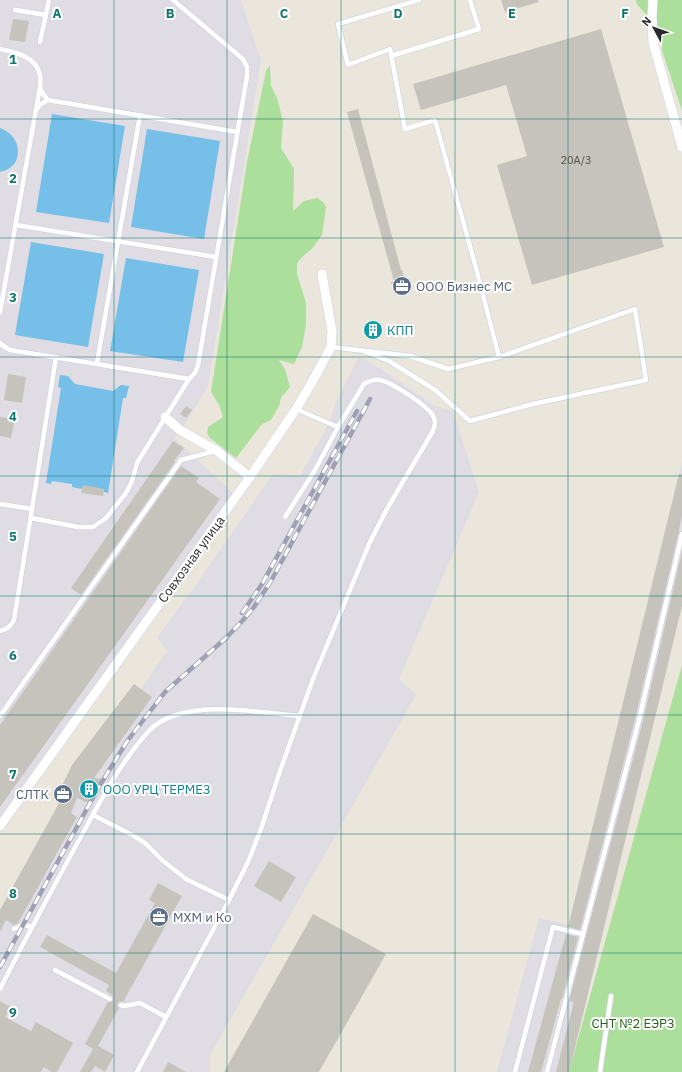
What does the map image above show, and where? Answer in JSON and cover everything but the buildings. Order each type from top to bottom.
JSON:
[{"type":"street","points":[[653,0],[653,42],[682,147]]},
{"type":"street","name":"Совхозная улица","points":[[0,826],[250,476],[296,409],[325,360],[330,347],[332,331],[322,274]]},
{"type":"street","points":[[165,417],[180,430],[217,451],[250,476]]},
{"type":"lane","points":[[40,42],[49,0]]},
{"type":"lane","points":[[31,518],[78,527],[93,527],[105,519],[126,493],[137,464],[188,379],[195,373],[198,364],[247,76],[247,67],[242,59],[173,0]]},
{"type":"lane","points":[[419,0],[338,24],[348,65],[390,49],[405,129],[435,120],[499,357]]},
{"type":"lane","points":[[391,56],[479,29],[470,0]]},
{"type":"lane","points":[[15,10],[46,15]]},
{"type":"lane","points":[[0,49],[14,52],[28,58],[37,66],[40,75],[40,88],[0,312]]},
{"type":"lane","points":[[40,88],[48,100]]},
{"type":"lane","points":[[36,111],[41,104],[48,100],[237,132]]},
{"type":"lane","points":[[97,363],[140,115]]},
{"type":"lane","points":[[16,225],[216,257]]},
{"type":"lane","points":[[330,347],[362,350],[410,356],[448,369],[499,357],[635,309],[646,380],[533,404],[470,421],[428,386],[389,361],[362,350]]},
{"type":"lane","points":[[0,342],[10,350],[188,379]]},
{"type":"lane","points":[[0,631],[11,626],[14,620],[56,357]]},
{"type":"lane","points":[[137,1072],[248,862],[261,829],[313,679],[370,542],[388,507],[433,431],[435,423],[433,416],[421,404],[391,384],[378,380],[370,380],[364,384],[338,427],[315,470],[285,517]]},
{"type":"lane","points":[[296,409],[338,427]]},
{"type":"lane","points":[[0,716],[181,460],[217,451]]},
{"type":"lane","points":[[0,504],[32,510]]},
{"type":"lane","points":[[547,1072],[638,720],[682,534]]},
{"type":"lane","points":[[0,989],[93,815],[136,747],[149,731],[161,722],[176,715],[196,710],[214,709],[300,716]]},
{"type":"lane","points":[[93,815],[140,839],[173,870],[186,879],[229,900]]},
{"type":"lane","points":[[14,930],[24,925],[32,927]]},
{"type":"lane","points":[[515,1072],[553,927],[582,934]]},
{"type":"lane","points":[[55,970],[110,999]]},
{"type":"lane","points":[[600,1072],[612,996]]},
{"type":"lane","points":[[121,1005],[124,1006],[140,1003],[166,1017]]},
{"type":"shaded area","points":[[0,0],[241,0],[261,60],[208,386],[184,426],[174,438],[233,493],[0,818]]},
{"type":"shaded area","points":[[359,356],[378,367],[435,406],[453,411],[479,492],[399,679],[416,695],[210,1055],[210,1072],[0,1072],[0,910],[57,806],[57,796],[72,765],[134,684],[141,689],[167,651],[157,637],[192,590],[273,474],[300,476],[329,423],[336,402]]},
{"type":"shaded area","points":[[682,462],[682,606],[569,1072],[497,1072],[539,918],[569,925]]},
{"type":"green space","points":[[636,0],[682,0],[682,111],[653,23],[637,4]]},
{"type":"green space","points":[[270,65],[271,86],[277,98],[283,121],[281,148],[294,169],[293,211],[304,201],[317,198],[323,202],[326,207],[322,235],[312,249],[297,263],[297,274],[306,303],[306,324],[302,347],[294,364],[279,360],[285,369],[290,387],[281,398],[279,406],[271,420],[262,424],[236,458],[210,438],[207,433],[208,427],[223,417],[219,405],[211,392],[247,162],[266,71]]},
{"type":"green space","name":"СНТ №2 ЕЭРЗ","points":[[682,665],[682,1072],[569,1072],[570,1068]]},
{"type":"water","points":[[52,114],[125,126],[109,223],[36,212]]},
{"type":"water","points":[[0,128],[8,132],[13,138],[17,144],[18,151],[14,164],[8,169],[0,172]]},
{"type":"water","points":[[147,129],[220,141],[204,239],[131,227]]},
{"type":"water","points":[[31,242],[104,254],[88,347],[15,335]]},
{"type":"water","points":[[126,258],[199,270],[183,362],[110,351]]},
{"type":"water","points":[[60,375],[68,376],[75,384],[113,391],[121,385],[129,386],[126,398],[123,398],[108,493],[104,492],[104,489],[83,486],[82,489],[72,487],[72,484],[52,481],[51,484],[46,483],[61,388],[58,387]]},
{"type":"railway","points":[[0,967],[100,785],[128,740],[165,692],[227,637],[254,607],[271,581],[370,399]]},
{"type":"railway","points":[[242,613],[262,584],[357,411]]},
{"type":"place","name":"ООО Бизнес МС","points":[[402,286]]},
{"type":"place","name":"КПП","points":[[373,330]]},
{"type":"place","name":"ООО УРЦ ТЕРМЕЗ","points":[[89,789]]},
{"type":"place","name":"СЛТК","points":[[63,794]]},
{"type":"place","name":"МХМ и Ко","points":[[159,917]]}]
